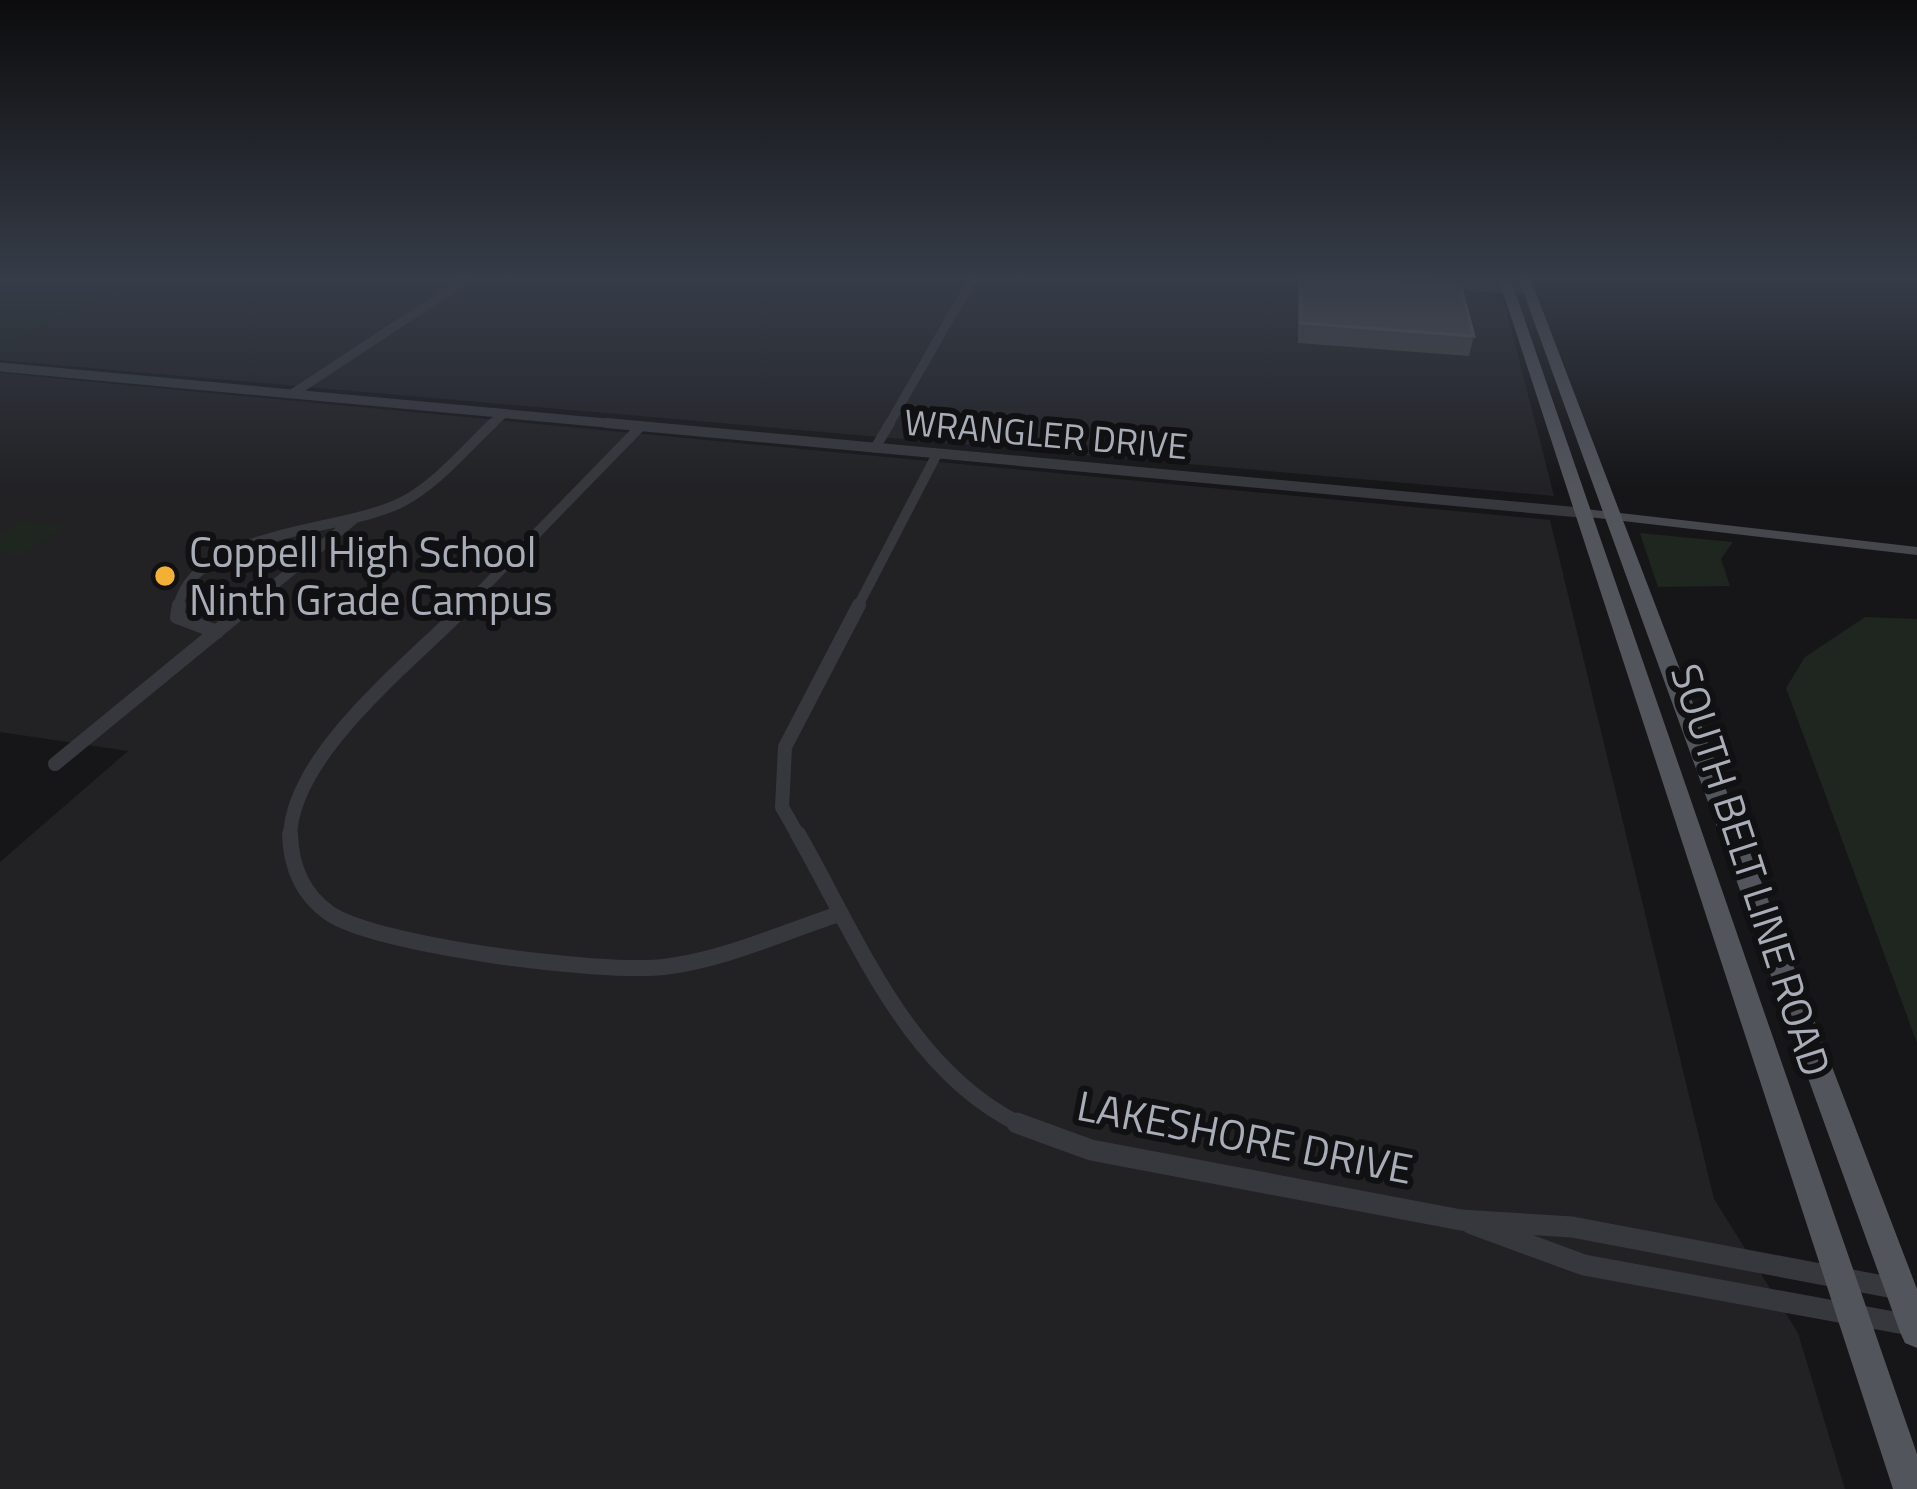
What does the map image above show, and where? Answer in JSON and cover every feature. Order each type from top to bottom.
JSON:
[{"type":"main road","name":"SOUTH BELT LINE ROAD","points":[[1529,349],[1911,1489]]},
{"type":"main road","name":"SOUTH BELT LINE ROAD","points":[[1550,349],[1916,1329]]},
{"type":"main road","points":[[1538,374],[1560,376]]},
{"type":"main road","points":[[1711,887],[1753,893]]},
{"type":"street","points":[[292,394],[360,349]]},
{"type":"street","points":[[874,448],[931,349]]},
{"type":"street","name":"WRANGLER DRIVE","points":[[0,367],[1585,514]]},
{"type":"street","points":[[218,632],[187,626],[177,617],[182,590],[196,578],[248,543],[394,507],[416,494],[503,414]]},
{"type":"street","points":[[640,426],[319,757],[290,810],[285,837],[294,867],[309,892],[358,928],[596,969],[670,967],[839,914]]},
{"type":"street","name":"LAKESHORE DRIVE","points":[[937,454],[780,764],[782,807],[839,914],[922,1051],[995,1114],[1091,1150],[1462,1220],[1572,1227],[1901,1289]]},
{"type":"street","points":[[1585,514],[1917,547]]},
{"type":"street","points":[[55,764],[358,516]]},
{"type":"street","name":"LAKESHORE DRIVE","points":[[1462,1220],[1507,1241],[1584,1265],[1916,1329]]},
{"type":"shaded area","points":[[0,349],[1516,349],[1554,496],[0,360]]},
{"type":"shaded area","points":[[0,373],[1550,520],[1714,1199],[1798,1333],[1845,1489],[0,1489],[0,862],[128,751],[0,732]]},
{"type":"shaded area","points":[[20,521],[66,526],[22,555],[0,553],[0,534]]},
{"type":"shaded area","points":[[1640,533],[1733,542],[1721,559],[1730,586],[1658,587]]},
{"type":"shaded area","points":[[1865,617],[1917,619],[1917,1043],[1786,688],[1805,657]]},
{"type":"place","name":"Coppell High School Ninth Grade Campus","points":[[165,576]]}]
